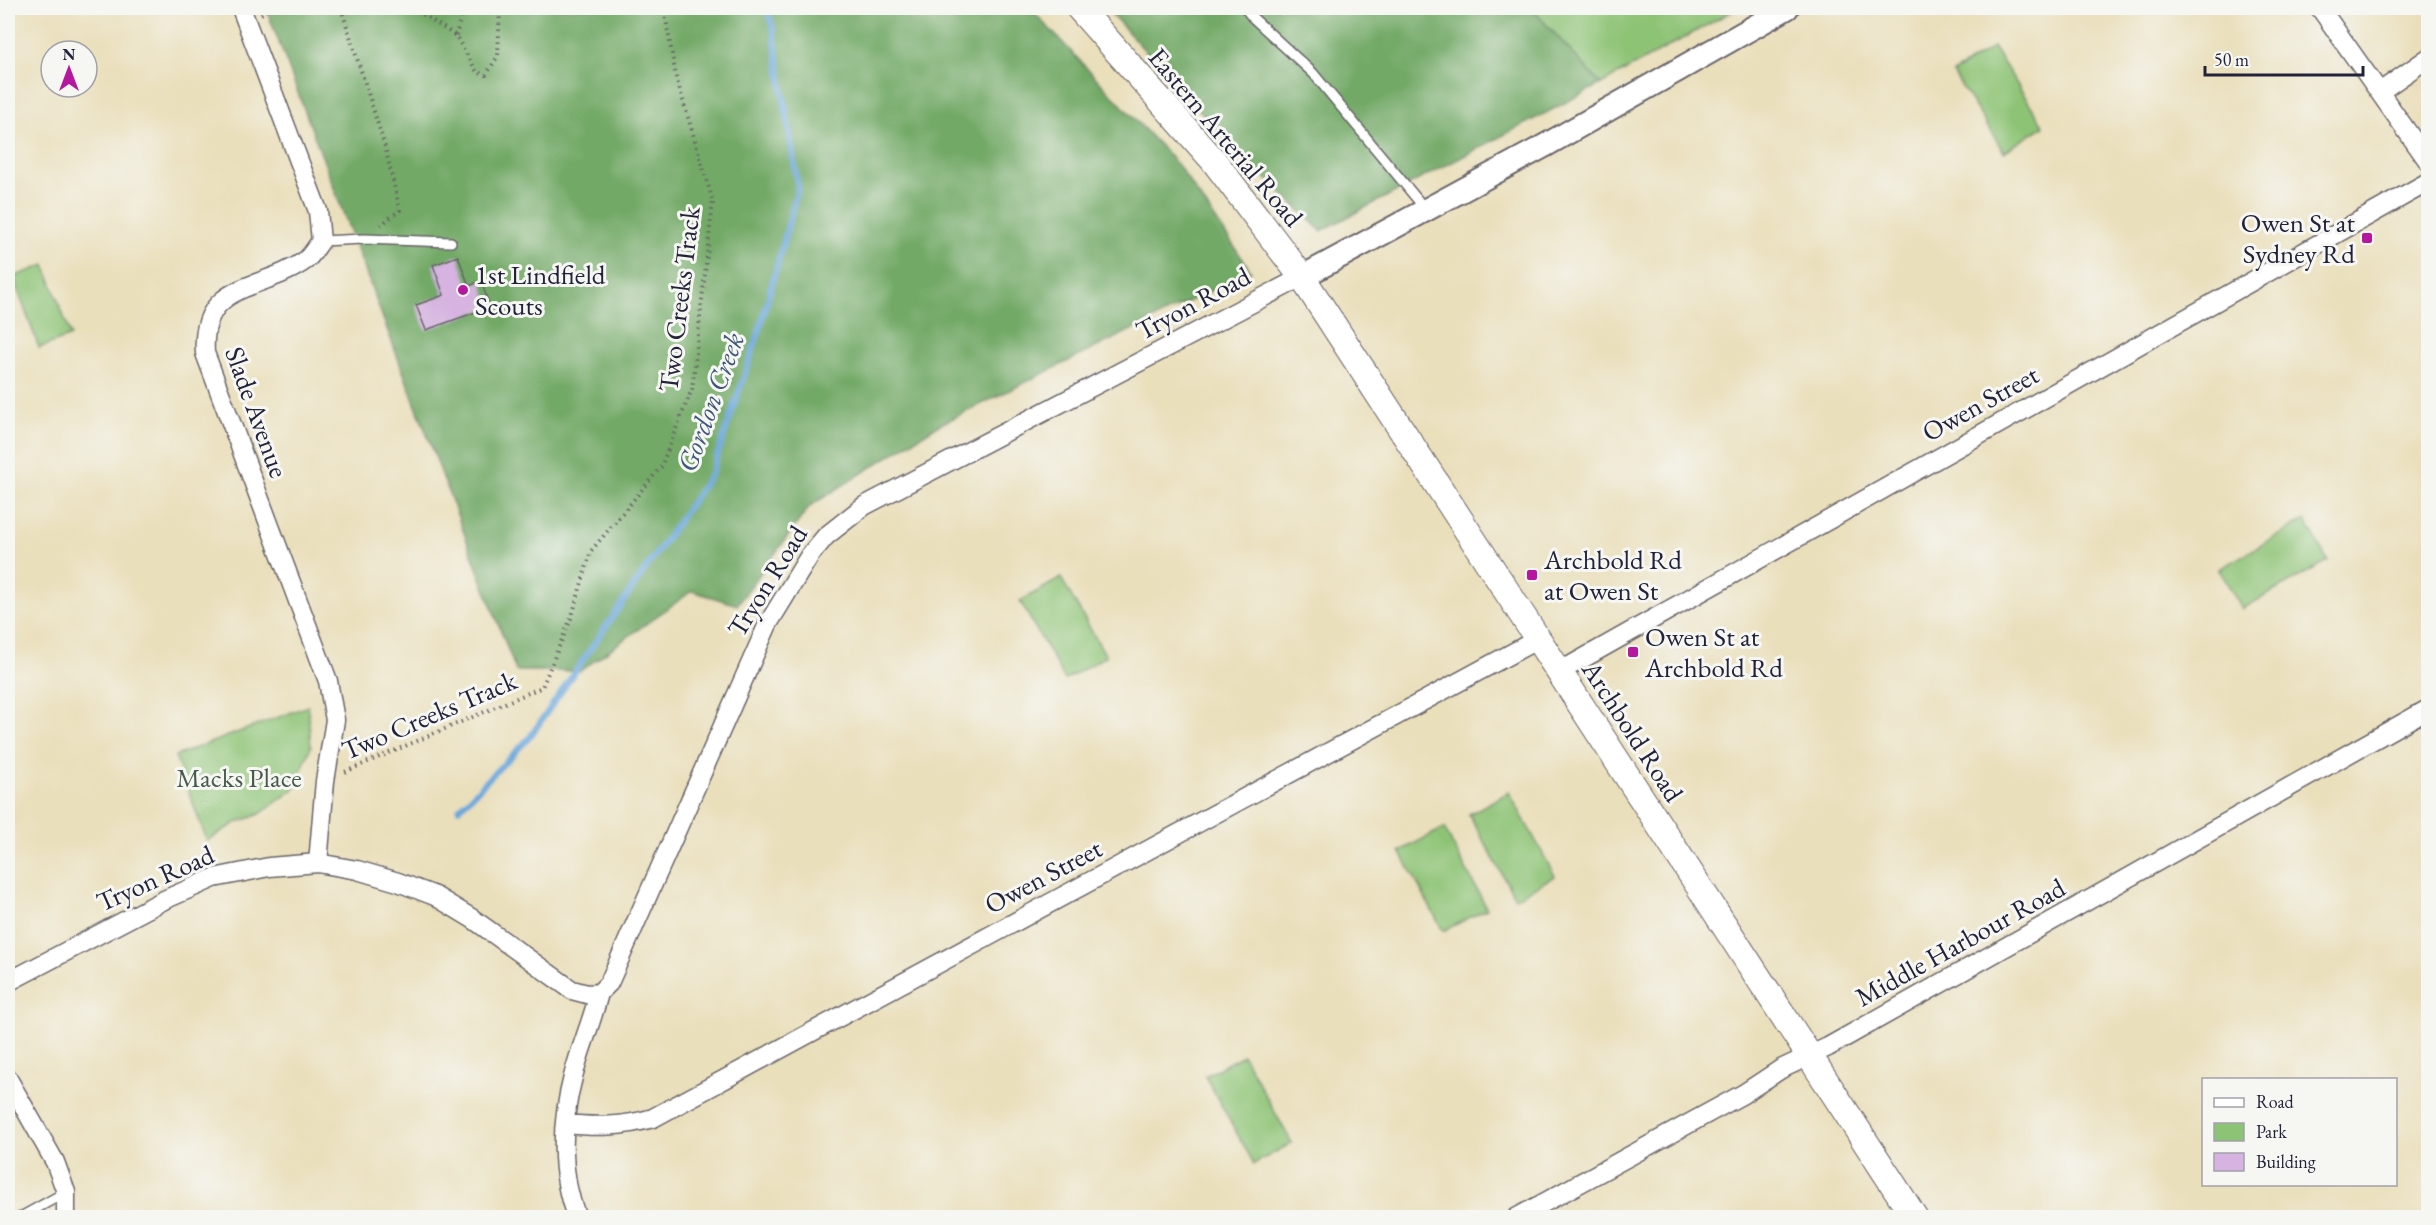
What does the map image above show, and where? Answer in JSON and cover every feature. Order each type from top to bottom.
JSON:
[{"type":"main road","name":"Eastern Arterial Road","points":[[1079,8],[1214,161],[1302,277]]},
{"type":"main road","name":"Archbold Road","points":[[1302,277],[1915,1218]]},
{"type":"street","points":[[241,8],[318,211],[321,241]]},
{"type":"street","name":"Tryon Road","points":[[8,982],[164,900],[214,878],[269,867],[318,863],[357,870],[435,896],[473,919],[572,990],[586,994],[599,993],[609,983],[768,624],[810,555],[826,536],[864,506],[1426,210],[1546,145],[1784,8]]},
{"type":"street","points":[[2320,8],[2427,152]]},
{"type":"street","points":[[2381,91],[2428,58]]},
{"type":"street","name":"Owen Street","points":[[1559,672],[2428,182]]},
{"type":"street","name":"Slade Avenue","points":[[318,863],[325,781],[334,720],[328,681],[210,369],[205,353],[203,332],[209,316],[219,303],[236,291],[299,264],[308,258],[321,241]]},
{"type":"street","name":"Owen Street","points":[[566,1124],[617,1126],[653,1118],[1538,639]]},
{"type":"street","name":"Middle Harbour Road","points":[[1516,1218],[1743,1094],[1781,1069],[1828,1047],[2428,710]]},
{"type":"street","points":[[577,1218],[567,1190],[566,1124],[572,1078],[594,1017],[599,993]]},
{"type":"street","points":[[8,1079],[55,1162],[66,1192],[66,1218]]},
{"type":"lane","points":[[1245,8],[1313,73],[1426,210]]},
{"type":"lane","points":[[321,241],[364,239],[451,242]]},
{"type":"lane","points":[[19,1218],[66,1192]]},
{"type":"path","points":[[340,8],[384,142],[400,210],[364,239]]},
{"type":"path","points":[[413,8],[456,36],[477,72],[486,75],[498,56],[500,8]]},
{"type":"path","points":[[456,36],[463,8]]},
{"type":"path","name":"Two Creeks Track","points":[[325,781],[542,687],[573,616],[591,551],[661,467],[693,389],[713,201],[676,77],[664,8]]},
{"type":"green space","points":[[266,8],[1030,8],[1178,165],[1251,271],[935,427],[810,506],[737,605],[692,591],[580,671],[516,671]]},
{"type":"green space","points":[[1106,8],[1531,8],[1601,84],[1321,231],[1237,151]]},
{"type":"green space","points":[[1531,8],[1738,8],[1601,84]]},
{"type":"green space","points":[[1993,47],[2044,126],[2004,152],[1953,73]]},
{"type":"green space","points":[[45,265],[71,336],[39,348],[13,277]]},
{"type":"green space","points":[[2305,520],[2328,561],[2242,609],[2219,569]]},
{"type":"green space","points":[[1061,578],[1106,656],[1065,680],[1020,601]]},
{"type":"green space","name":"Macks Place","points":[[308,706],[311,747],[294,789],[260,814],[236,823],[207,841],[175,756]]},
{"type":"green space","points":[[1509,792],[1555,876],[1515,898],[1469,814]]},
{"type":"green space","points":[[1444,828],[1487,909],[1443,931],[1400,851]]},
{"type":"green space","points":[[1243,1055],[1292,1143],[1254,1164],[1205,1076]]},
{"type":"building","name":"1st Lindfield Scouts","points":[[458,256],[469,286],[481,281],[490,307],[426,330],[416,305],[444,295],[433,265]]},
{"type":"waterway","name":"Gordon Creek","points":[[459,809],[530,737],[711,474],[758,335],[798,188],[773,28],[767,8]]},
{"type":"place","name":"Owen St at Sydney Rd","points":[[2367,238]]},
{"type":"place","name":"1st Lindfield Scouts","points":[[463,290]]},
{"type":"place","name":"Archbold Rd at Owen St","points":[[1532,575]]},
{"type":"place","name":"Owen St at Archbold Rd","points":[[1633,652]]}]
